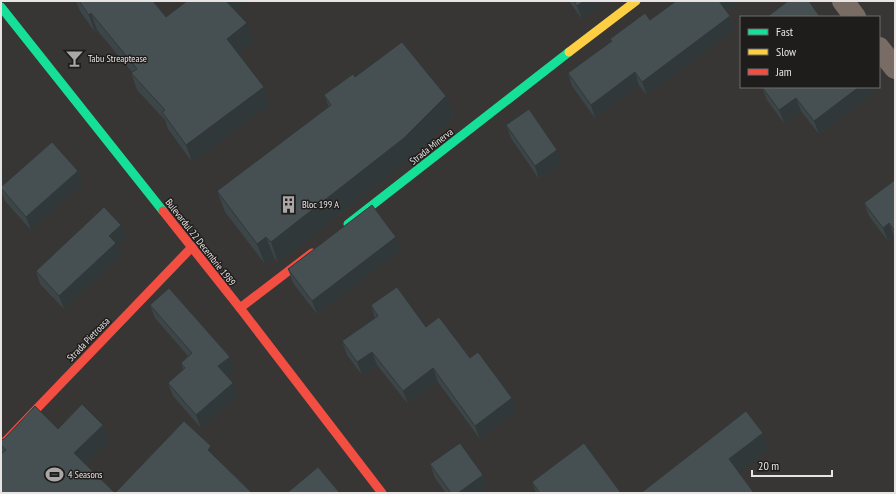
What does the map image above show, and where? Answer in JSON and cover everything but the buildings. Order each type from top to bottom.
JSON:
[{"type":"street","name":"Strada Minerva","points":[[340,230],[636,1]]},
{"type":"street","points":[[843,1],[854,16]]},
{"type":"street","name":"Bulevardul 22 Decembrie 1989","points":[[1,7],[240,308],[382,493]]},
{"type":"street","points":[[880,49],[895,68]]},
{"type":"street","points":[[240,308],[322,245]]},
{"type":"street","name":"Strada Pietroasa","points":[[1,446],[192,247]]},
{"type":"traffic: fast","points":[[1,7],[163,211]]},
{"type":"traffic: fast","points":[[348,224],[569,52]]},
{"type":"traffic: slow","points":[[569,52],[636,1]]},
{"type":"traffic: jam","points":[[163,211],[240,308],[382,493]]},
{"type":"traffic: jam","points":[[1,446],[192,247]]},
{"type":"traffic: jam","points":[[240,308],[312,253]]},
{"type":"place","name":"Tabu Streaptease","points":[[75,58]]},
{"type":"place","name":"Bloc 199 A","points":[[289,204]]},
{"type":"place","name":"4 Seasons","points":[[55,474]]}]
